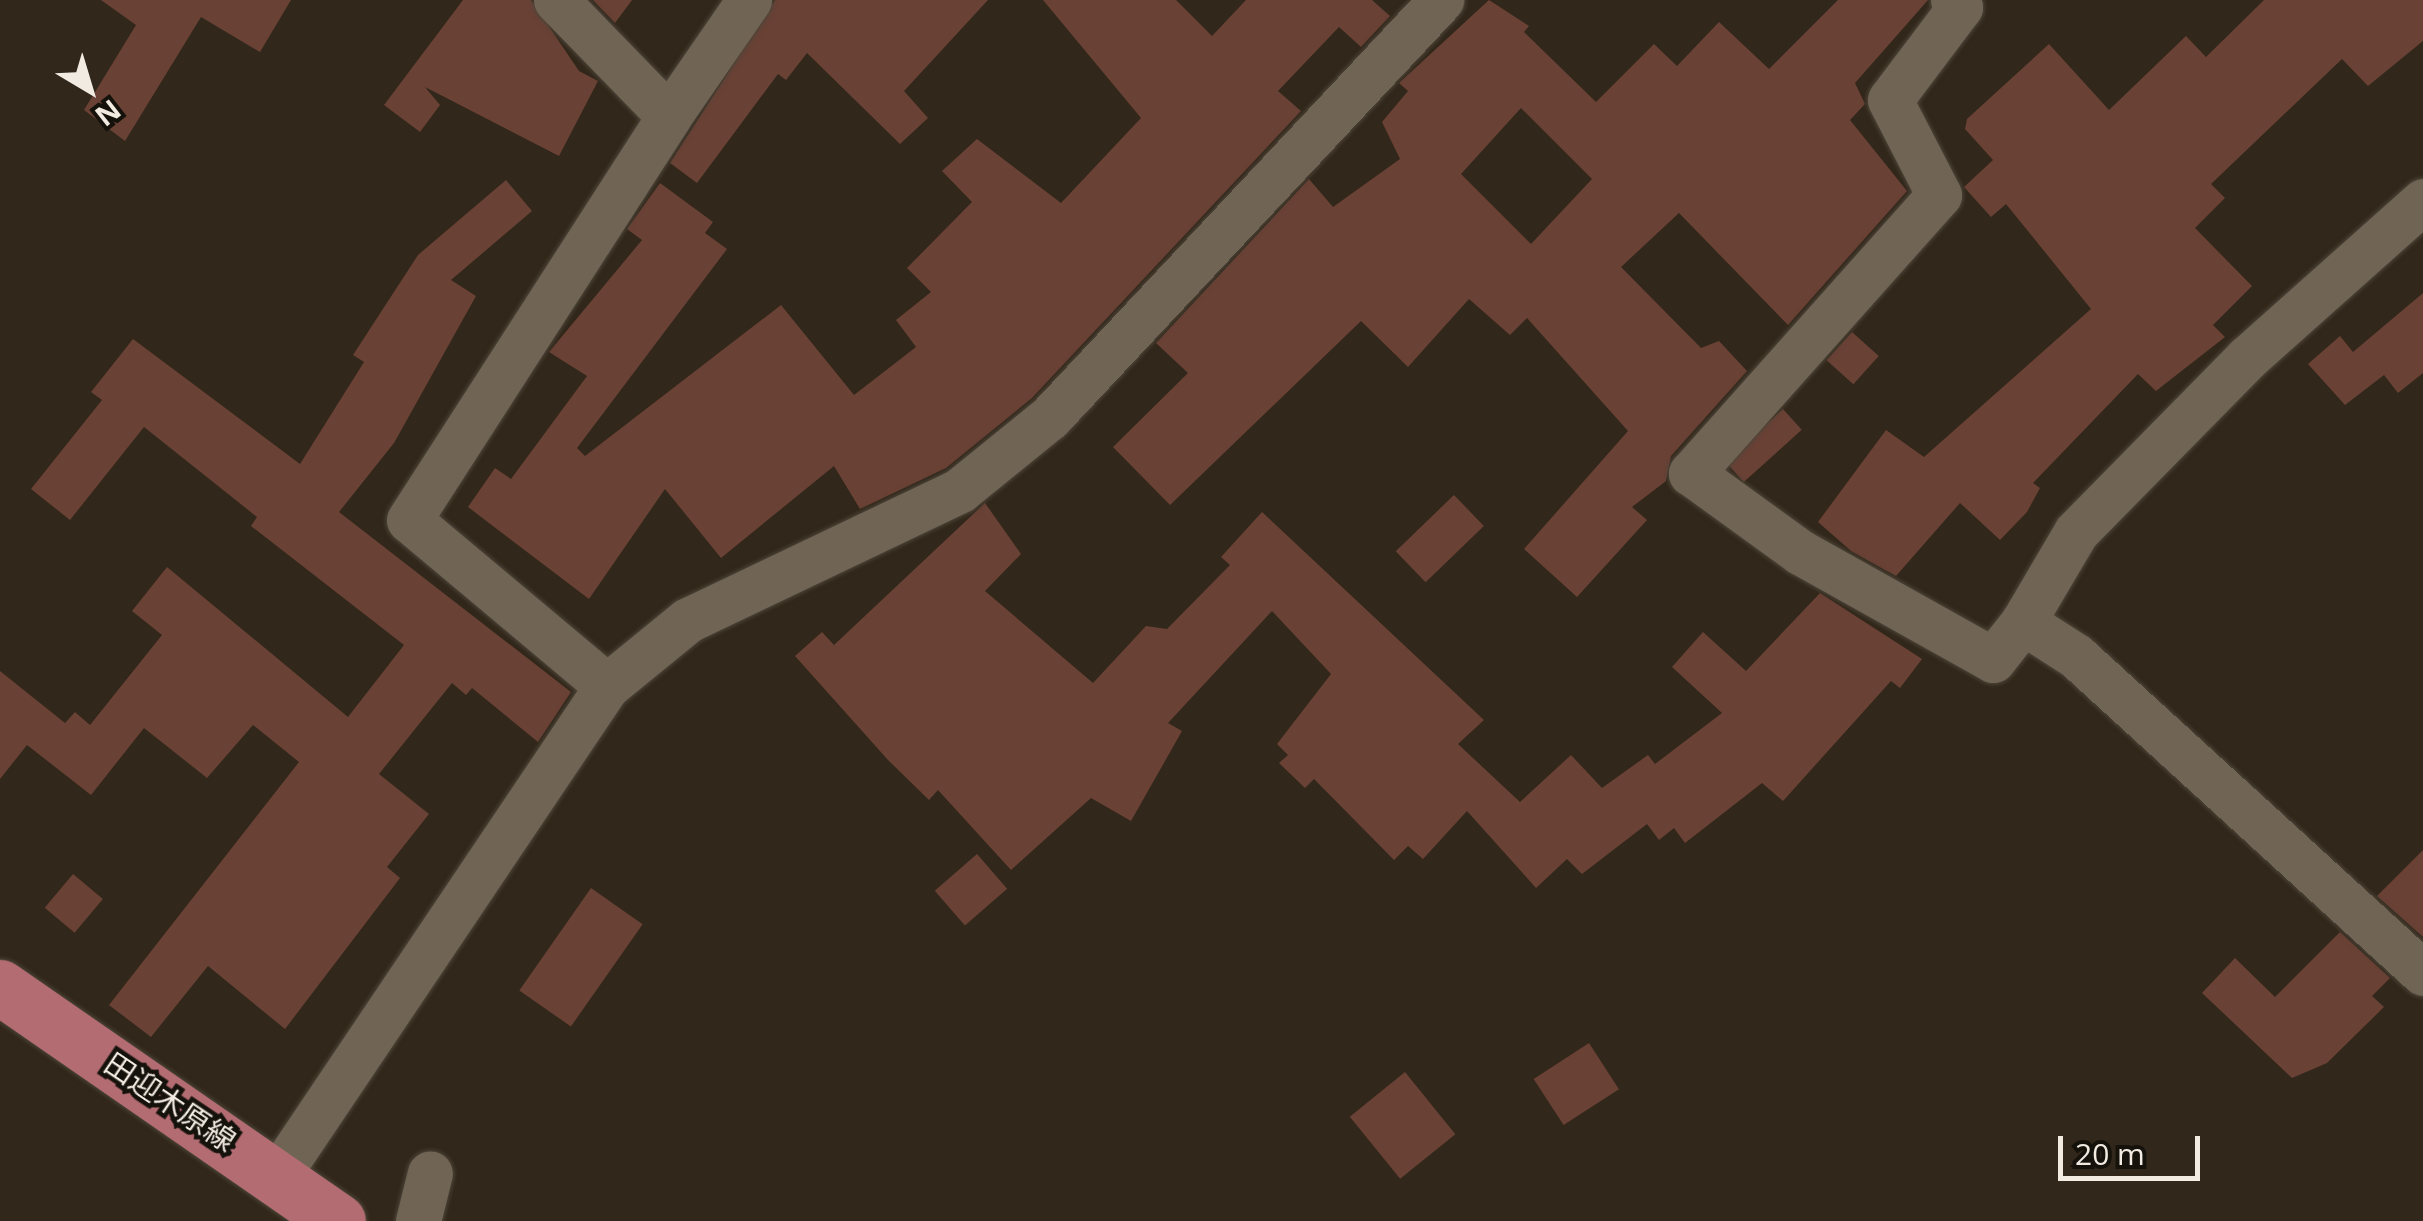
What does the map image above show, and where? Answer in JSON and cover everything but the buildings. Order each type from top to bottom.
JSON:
[{"type":"main road","name":"田迎木原線","points":[[0,986],[278,1175],[338,1221]]},
{"type":"street","points":[[556,0],[670,116]]},
{"type":"street","points":[[607,686],[410,520],[749,0]]},
{"type":"street","points":[[278,1175],[607,686],[688,620],[960,490],[1050,417],[1441,0]]},
{"type":"street","points":[[1953,0],[1960,7],[1890,100],[1939,195],[1690,473],[1800,552],[1993,660],[2024,622],[2076,532],[2247,358],[2423,201]]},
{"type":"street","points":[[2024,622],[2076,656],[2423,973]]},
{"type":"street","points":[[418,1221],[430,1173]]}]
